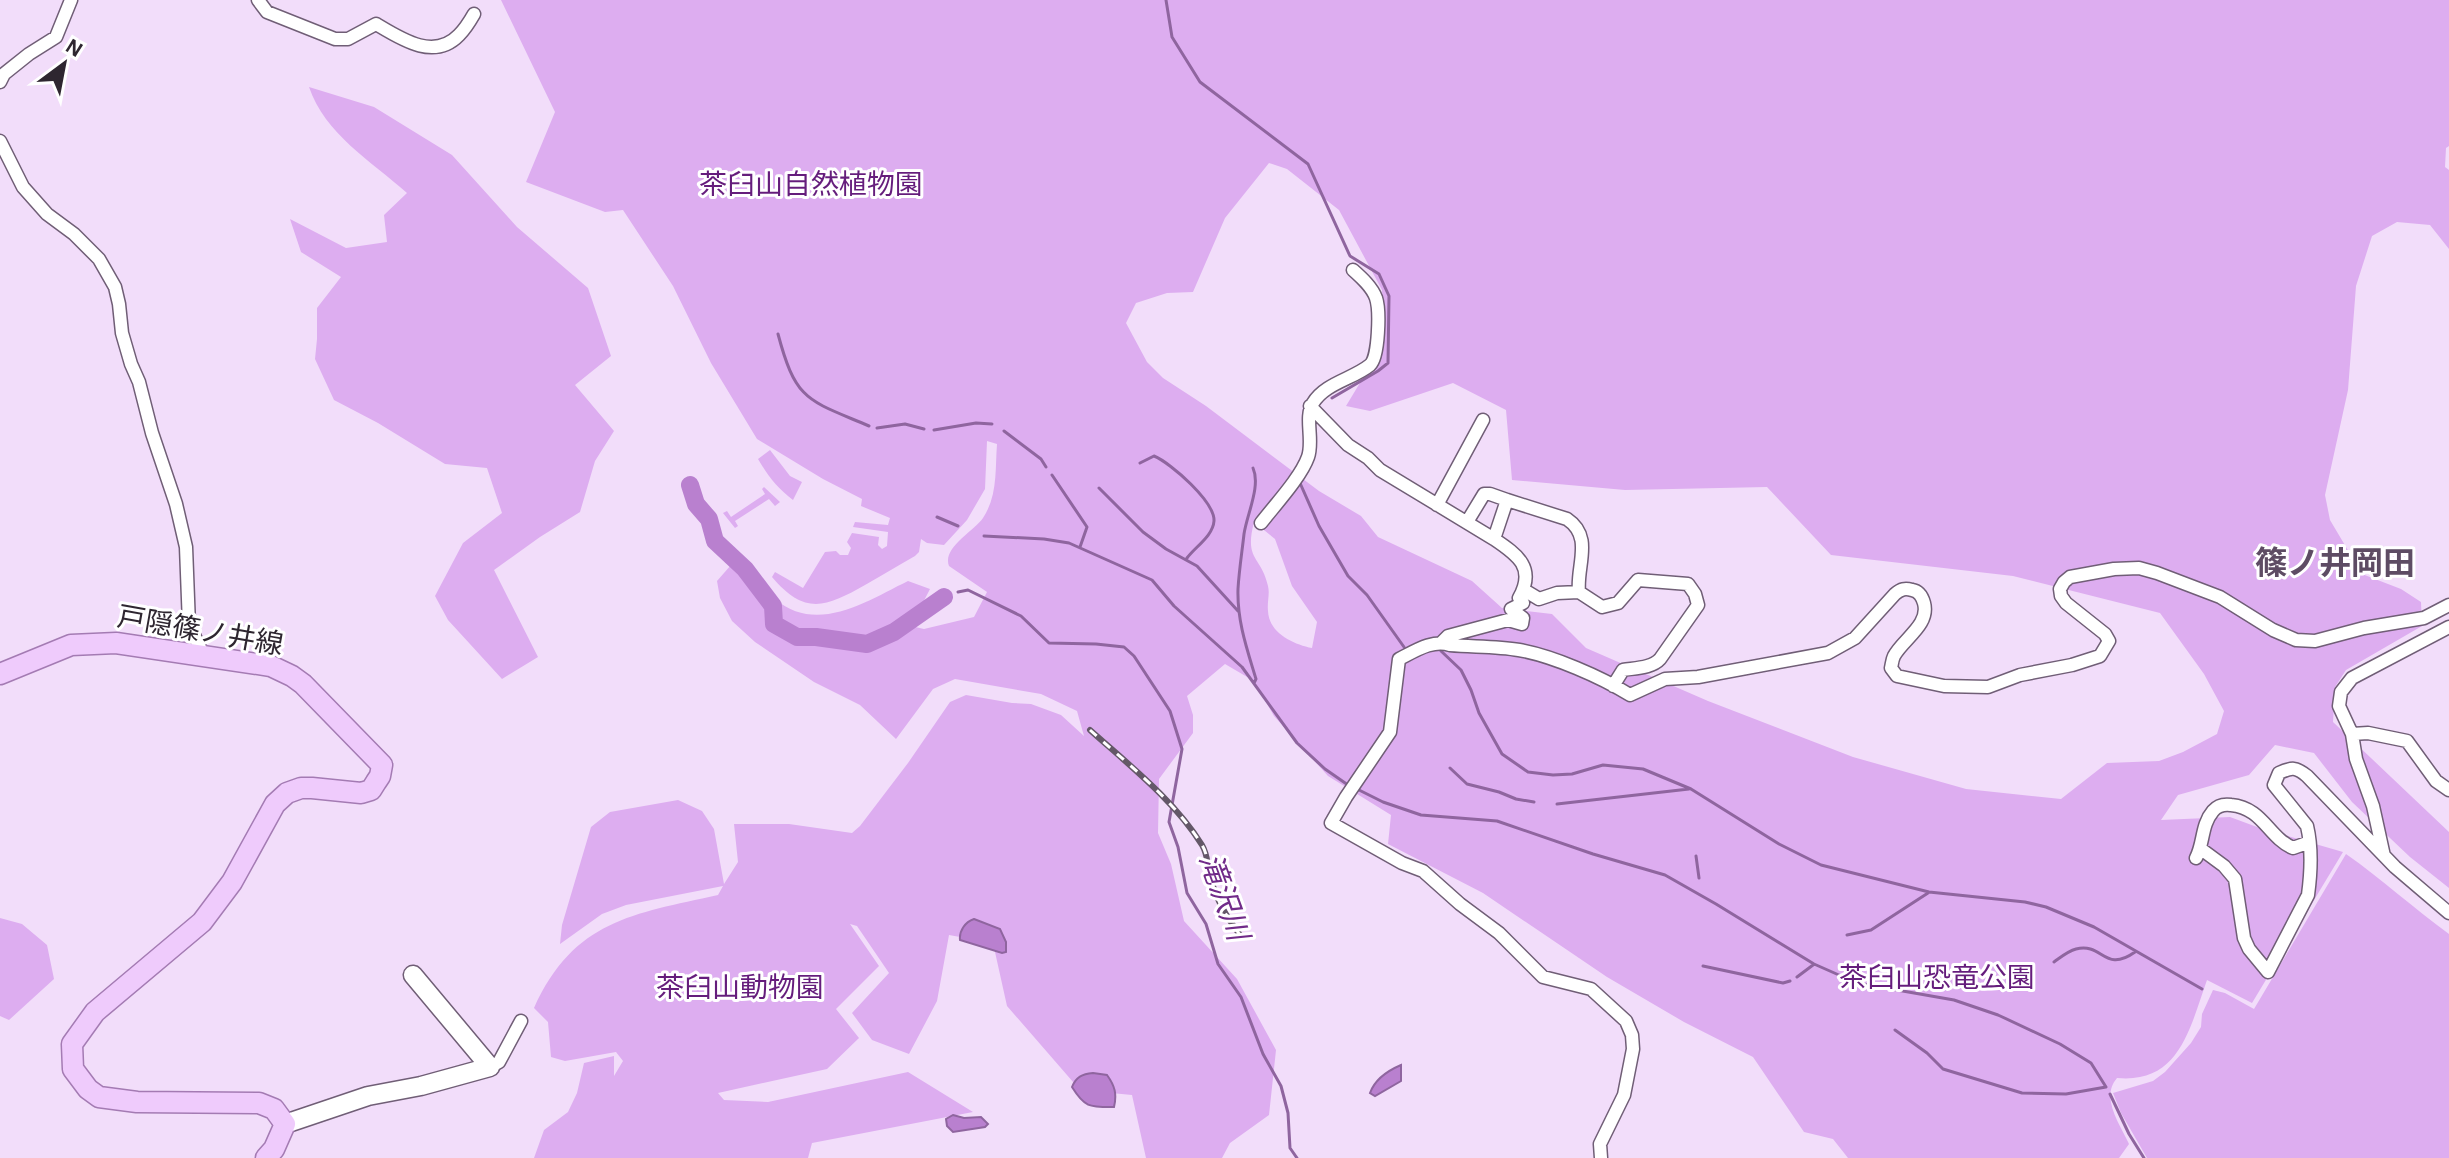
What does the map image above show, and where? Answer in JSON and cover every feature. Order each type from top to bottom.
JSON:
[{"type":"main road","name":"戸隠篠ノ井線","points":[[0,674],[71,645],[116,643],[271,666],[303,684],[382,765],[380,776],[371,790],[361,793],[301,788],[287,793],[275,804],[232,882],[202,922],[95,1012],[72,1044],[73,1069],[88,1089],[99,1097],[125,1101],[259,1103],[274,1109],[285,1124]]},
{"type":"main road","points":[[266,1158],[274,1149],[285,1124]]},
{"type":"street","points":[[0,82],[4,74],[56,37],[71,0]]},
{"type":"street","points":[[258,0],[267,12],[335,39],[348,39],[376,24],[419,46],[430,48],[441,46],[458,36],[474,14]]},
{"type":"street","points":[[0,141],[23,187],[47,214],[74,234],[99,259],[115,287],[122,333],[176,504],[186,547],[189,625],[204,656]]},
{"type":"street","points":[[1261,523],[1301,473],[1310,455],[1310,406],[1326,391],[1372,363],[1379,315],[1376,298],[1365,280],[1353,270]]},
{"type":"street","points":[[1310,406],[1348,445],[1380,470],[1513,551],[1522,562],[1526,578],[1519,598],[1523,603],[1511,609],[1523,618],[1522,624],[1508,620],[1448,636],[1442,642]]},
{"type":"street","points":[[1437,505],[1483,420]]},
{"type":"street","points":[[1467,522],[1484,494],[1567,519],[1575,524],[1581,536],[1583,549],[1579,592]]},
{"type":"street","points":[[1494,539],[1507,500]]},
{"type":"street","points":[[1601,1158],[1600,1144],[1624,1095],[1633,1049],[1632,1035],[1626,1021],[1591,989],[1543,977],[1499,933],[1423,871],[1402,863],[1331,823],[1390,732],[1399,659],[1432,643],[1442,642],[1529,652],[1577,669],[1630,695],[1665,679],[1698,677],[1828,653],[1855,638],[1901,589],[1917,591],[1923,598],[1925,609],[1920,623],[1894,656],[1891,668],[1897,676],[1944,686],[1988,687],[2020,675],[2100,656],[2109,641],[2105,634],[2066,603],[2060,589],[2070,577],[2089,572],[2139,568],[2157,573],[2220,597],[2273,630],[2296,640],[2315,641],[2378,625],[2424,618],[2449,605]]},
{"type":"street","points":[[1524,590],[1539,599],[1557,593],[1579,592],[1602,607],[1618,603],[1638,580],[1688,584],[1698,605],[1656,663],[1623,670],[1613,686]]},
{"type":"street","points":[[2384,856],[2373,806],[2356,759],[2352,734],[2339,706],[2341,692],[2352,678],[2449,627]]},
{"type":"street","points":[[2352,734],[2368,733],[2407,741],[2436,781],[2449,790]]},
{"type":"street","points":[[2307,843],[2293,848],[2285,844],[2263,819],[2233,805],[2222,805],[2212,813],[2205,825],[2198,853],[2224,866],[2235,879],[2244,938],[2268,972],[2308,895],[2311,852],[2307,843],[2307,826],[2274,785],[2279,773],[2290,768],[2297,768],[2307,776],[2384,856],[2449,913]]},
{"type":"street","points":[[413,975],[490,1067]]},
{"type":"street","points":[[285,1124],[368,1096],[421,1086],[490,1067],[499,1062],[521,1021]]},
{"type":"green space","points":[[501,0],[2449,0],[2449,146],[2446,148],[2445,167],[2449,170],[2449,249],[2430,225],[2397,222],[2372,236],[2356,286],[2348,390],[2325,495],[2330,520],[2362,574],[2401,589],[2421,602],[2422,626],[2346,670],[2335,687],[2333,722],[2449,832],[2449,888],[2410,857],[2352,802],[2314,753],[2275,745],[2249,775],[2178,795],[2161,820],[2230,817],[2343,852],[2252,1003],[2207,980],[2188,1033],[2169,1062],[2155,1072],[2117,1078],[2110,1094],[2111,1102],[2129,1144],[2119,1158],[1848,1158],[1833,1139],[1804,1132],[1753,1057],[1684,1022],[1607,977],[1483,893],[1388,844],[1391,815],[1328,776],[1274,716],[1254,681],[1225,664],[1187,696],[1193,715],[1193,733],[1159,779],[1158,833],[1171,864],[1184,921],[1237,979],[1276,1050],[1269,1115],[1230,1143],[1222,1158],[1146,1158],[1132,1095],[1080,1090],[1007,1006],[993,943],[949,935],[937,1001],[909,1054],[872,1040],[852,1013],[889,973],[857,926],[850,924],[879,966],[836,1009],[859,1038],[827,1069],[718,1093],[724,1100],[768,1102],[908,1072],[973,1112],[812,1143],[808,1158],[534,1158],[544,1130],[568,1112],[577,1093],[584,1063],[614,1056],[614,1076],[623,1061],[616,1052],[565,1061],[551,1057],[548,1022],[534,1008],[550,979],[568,956],[587,939],[609,926],[659,908],[718,895],[723,886],[626,905],[602,914],[560,944],[562,925],[591,827],[610,812],[678,800],[702,811],[714,829],[724,884],[738,862],[734,824],[789,824],[852,833],[908,763],[950,702],[966,695],[1031,704],[1061,715],[1084,736],[1077,711],[1041,694],[955,679],[933,689],[896,739],[860,705],[814,682],[755,642],[732,621],[720,598],[717,581],[738,557],[775,599],[791,609],[808,614],[842,611],[908,581],[930,589],[911,626],[924,629],[974,617],[987,592],[949,566],[948,559],[954,547],[988,509],[995,482],[997,444],[987,441],[985,489],[967,520],[944,545],[921,539],[919,552],[915,556],[839,599],[816,604],[795,598],[772,577],[775,572],[803,588],[825,552],[836,551],[840,555],[848,555],[851,548],[847,542],[852,533],[879,537],[878,545],[882,549],[887,546],[888,532],[853,527],[855,522],[888,525],[890,518],[861,506],[862,499],[757,439],[711,363],[673,286],[623,210],[605,212],[526,182],[555,112]],"holes":[[[1269,163],[1287,169],[1339,210],[1382,290],[1384,343],[1346,406],[1370,411],[1453,383],[1506,410],[1512,480],[1625,490],[1767,487],[1831,555],[2013,576],[2160,613],[2204,674],[2224,711],[2217,734],[2159,761],[2107,763],[2061,799],[1966,789],[1853,757],[1708,701],[1586,648],[1552,614],[1502,608],[1472,581],[1378,537],[1361,516],[1319,491],[1206,406],[1163,378],[1147,362],[1126,323],[1136,303],[1167,293],[1193,292],[1225,218]],[[1254,522],[1275,539],[1292,586],[1317,622],[1312,648],[1283,636],[1269,619],[1268,586],[1252,551]]]},
{"type":"green space","points":[[309,87],[374,107],[452,155],[517,227],[588,288],[611,356],[575,385],[614,431],[595,461],[580,512],[494,570],[538,657],[502,679],[448,620],[435,596],[463,543],[502,513],[487,468],[445,464],[334,400],[315,359],[317,308],[341,277],[301,252],[290,219],[346,248],[387,242],[384,215],[407,193],[338,133],[316,104]]},
{"type":"green space","points":[[770,450],[790,476],[802,482],[793,500],[773,481],[758,459]]},
{"type":"green space","points":[[764,487],[780,502],[775,506],[769,499],[735,521],[738,526],[735,528],[723,513],[727,511],[731,517],[765,494]]},
{"type":"green space","points":[[2346,854],[2449,934],[2449,1158],[2147,1158],[2113,1093],[2153,1081],[2165,1072],[2201,1027],[2202,1014],[2213,990],[2254,1009]]},
{"type":"green space","points":[[0,918],[22,924],[47,945],[54,979],[9,1020],[0,1016]]},
{"type":"shaded area","points":[[974,919],[1000,929],[1006,942],[1006,952],[960,940],[963,927]]},
{"type":"shaded area","points":[[1401,1065],[1401,1081],[1375,1096],[1370,1093],[1382,1076]]},
{"type":"shaded area","points":[[1093,1073],[1107,1075],[1110,1079],[1115,1094],[1114,1107],[1089,1105],[1072,1087],[1080,1077]]},
{"type":"shaded area","points":[[953,1115],[981,1117],[988,1124],[953,1132],[947,1126],[946,1119]]},
{"type":"waterway","points":[[1166,0],[1172,37],[1200,82],[1308,164],[1350,256],[1379,274],[1389,296],[1388,363],[1332,398]]},
{"type":"waterway","points":[[778,334],[791,373],[807,396],[869,426]]},
{"type":"waterway","points":[[934,430],[976,423],[992,424]]},
{"type":"waterway","points":[[877,428],[905,424],[924,429]]},
{"type":"waterway","points":[[1004,431],[1041,459],[1046,467]]},
{"type":"waterway","points":[[1140,463],[1154,456],[1162,460],[1191,484],[1212,513],[1214,521],[1210,532],[1187,558]]},
{"type":"waterway","points":[[1253,468],[1254,492],[1244,534],[1238,601],[1256,679],[1254,683]]},
{"type":"waterway","points":[[1052,475],[1087,527],[1080,547]]},
{"type":"waterway","points":[[1300,483],[1319,526],[1348,576],[1367,595],[1404,647]]},
{"type":"waterway","name":"滝沢川","points":[[690,485],[696,504],[709,519],[715,541],[745,569],[773,606],[774,624],[797,637],[867,644],[894,632],[944,597]]},
{"type":"waterway","points":[[1099,488],[1143,532],[1197,566],[1238,611]]},
{"type":"waterway","points":[[937,517],[958,526]]},
{"type":"waterway","points":[[984,536],[1069,543],[1152,580],[1174,606],[1242,667],[1297,743],[1348,785]]},
{"type":"waterway","name":"滝沢川","points":[[958,592],[968,590],[1021,616],[1049,643],[1124,647],[1134,656],[1170,711],[1182,749],[1169,822],[1178,847],[1187,893],[1206,924],[1218,964],[1241,997],[1263,1054],[1281,1086],[1288,1113],[1290,1148],[1297,1158]]},
{"type":"waterway","points":[[1441,651],[1461,670],[1479,713],[1502,754],[1528,772],[1572,774],[1603,765],[1643,769],[1691,789],[1779,844],[1821,865],[1929,892],[2046,907],[2094,927],[2202,989]]},
{"type":"waterway","points":[[1450,768],[1467,784],[1534,802]]},
{"type":"waterway","points":[[1357,789],[1421,815],[1497,821],[1665,875],[1814,964],[1857,983],[1954,1000],[1998,1015],[2060,1044],[2091,1063],[2106,1087],[2066,1094],[2022,1093],[1943,1069],[1895,1030]]},
{"type":"waterway","points":[[1557,804],[1689,789]]},
{"type":"waterway","points":[[1696,856],[1699,878]]},
{"type":"waterway","points":[[1847,935],[1871,930],[1928,893]]},
{"type":"waterway","points":[[2054,962],[2076,949],[2085,948],[2116,960],[2135,952]]},
{"type":"waterway","points":[[1797,977],[1813,965]]},
{"type":"waterway","points":[[1703,966],[1783,983],[1790,981]]},
{"type":"waterway","points":[[2110,1094],[2144,1158]]},
{"type":"railway","points":[[1090,730],[1150,784],[1191,829],[1205,852],[1218,899],[1240,935]]},
{"type":"district","name":"篠ノ井岡田","points":[[2335,564]]},
{"type":"park label","name":"茶臼山自然植物園","points":[[811,186]]},
{"type":"park label","name":"茶臼山恐竜公園","points":[[1937,979]]},
{"type":"park label","name":"茶臼山動物園","points":[[740,989]]}]
